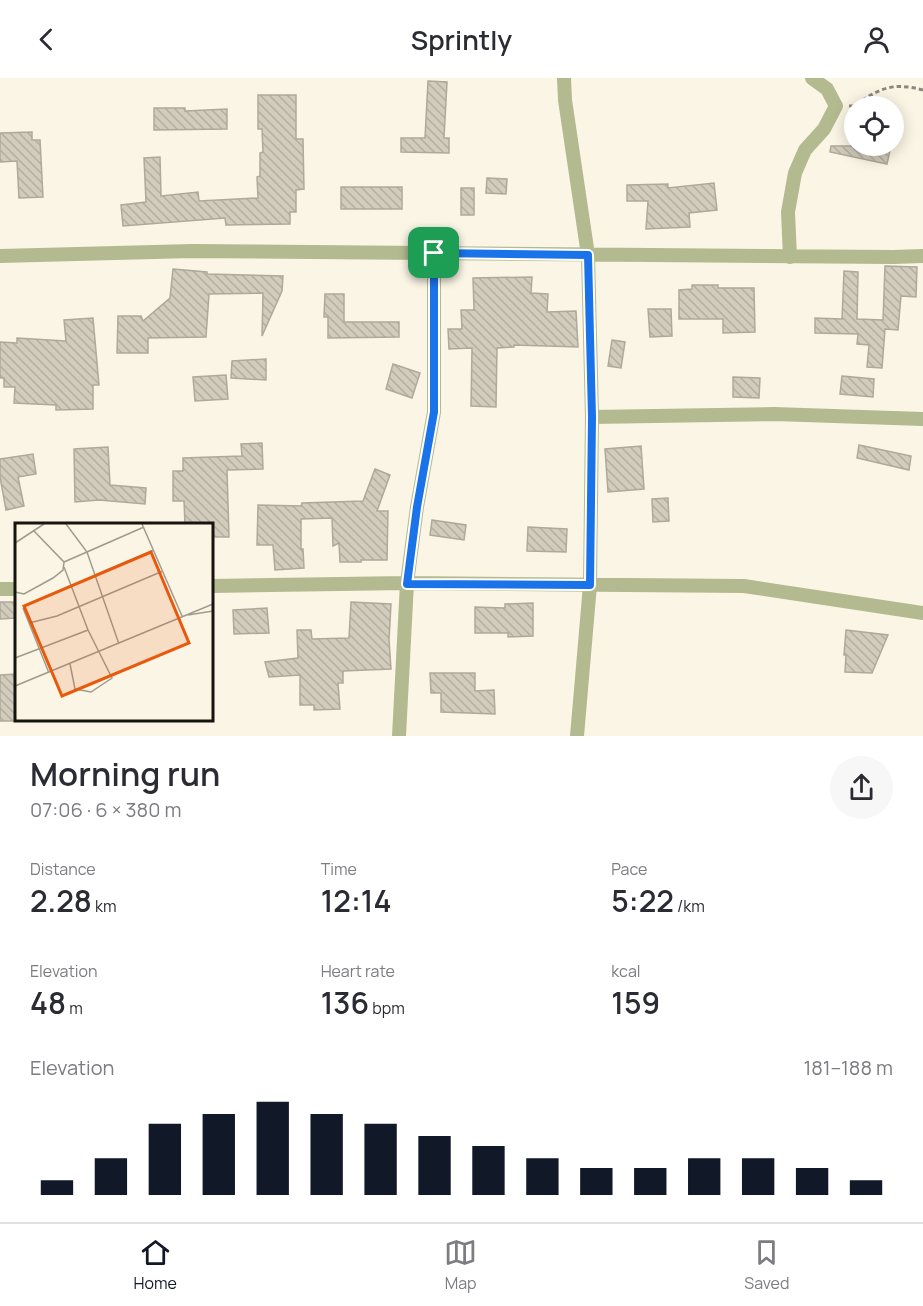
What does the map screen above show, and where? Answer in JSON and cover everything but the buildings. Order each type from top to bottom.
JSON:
[{"type":"street","points":[[564,78],[565,100],[588,255],[592,417],[590,585],[576,736]]},
{"type":"street","points":[[790,256],[788,212],[795,172],[805,150],[824,129],[836,106],[826,89],[812,78]]},
{"type":"street","points":[[0,256],[192,251],[923,256]]},
{"type":"street","points":[[399,736],[407,584],[417,507],[434,412],[434,253]]},
{"type":"street","points":[[592,417],[774,414],[923,419]]},
{"type":"street","points":[[213,586],[407,584],[744,586],[923,614]]},
{"type":"path","points":[[836,106],[854,105],[886,87],[904,86],[923,90]]},
{"type":"route","points":[[434,253],[588,255],[592,417],[590,585],[407,584],[417,507],[434,412],[434,253]]}]
